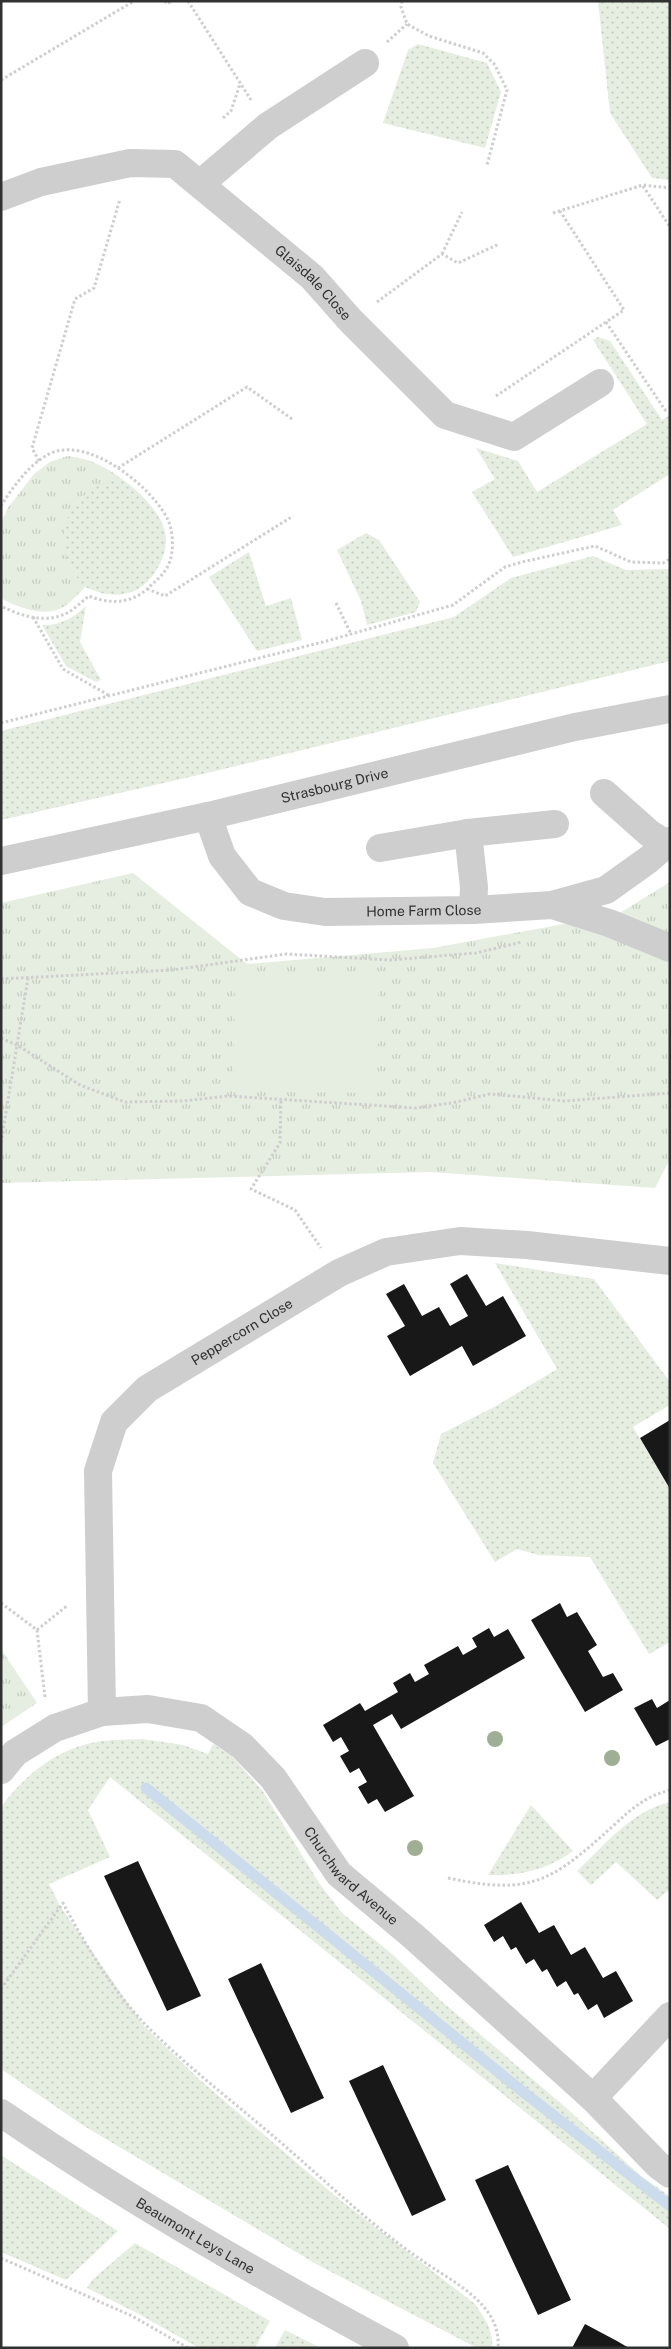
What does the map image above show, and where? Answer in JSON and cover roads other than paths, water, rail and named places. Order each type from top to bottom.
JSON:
[{"type":"street","points":[[200,184],[268,126],[365,62]]},
{"type":"street","name":"Glaisdale Close","points":[[1,197],[41,182],[130,163],[175,164],[312,277],[351,320],[446,415],[514,436],[600,383]]},
{"type":"street","name":"Strasbourg Drive","points":[[1,861],[208,816],[575,727],[670,709]]},
{"type":"street","points":[[604,793],[649,833],[668,842]]},
{"type":"street","name":"Home Farm Close","points":[[208,816],[222,856],[250,892],[284,906],[325,912],[473,910],[552,905],[606,890],[648,860],[668,842]]},
{"type":"street","points":[[380,848],[468,833],[555,824]]},
{"type":"street","points":[[468,833],[474,887],[473,910]]},
{"type":"street","points":[[552,905],[609,923],[670,948]]},
{"type":"street","name":"Peppercorn Close","points":[[102,1712],[98,1471],[114,1422],[147,1389],[339,1273],[386,1252],[460,1241],[527,1245],[670,1261]]},
{"type":"street","name":"Churchward Avenue","points":[[1,1770],[15,1754],[55,1728],[102,1712],[148,1709],[201,1718],[242,1746],[273,1778],[339,1874],[413,1936],[594,2098],[658,2165],[670,2174]]},
{"type":"street","points":[[594,2098],[670,2016]]},
{"type":"street","name":"Beaumont Leys Lane","points":[[1,2114],[78,2166],[317,2306],[395,2348]]},
{"type":"waterway","points":[[146,1788],[522,2091],[670,2206]]}]
